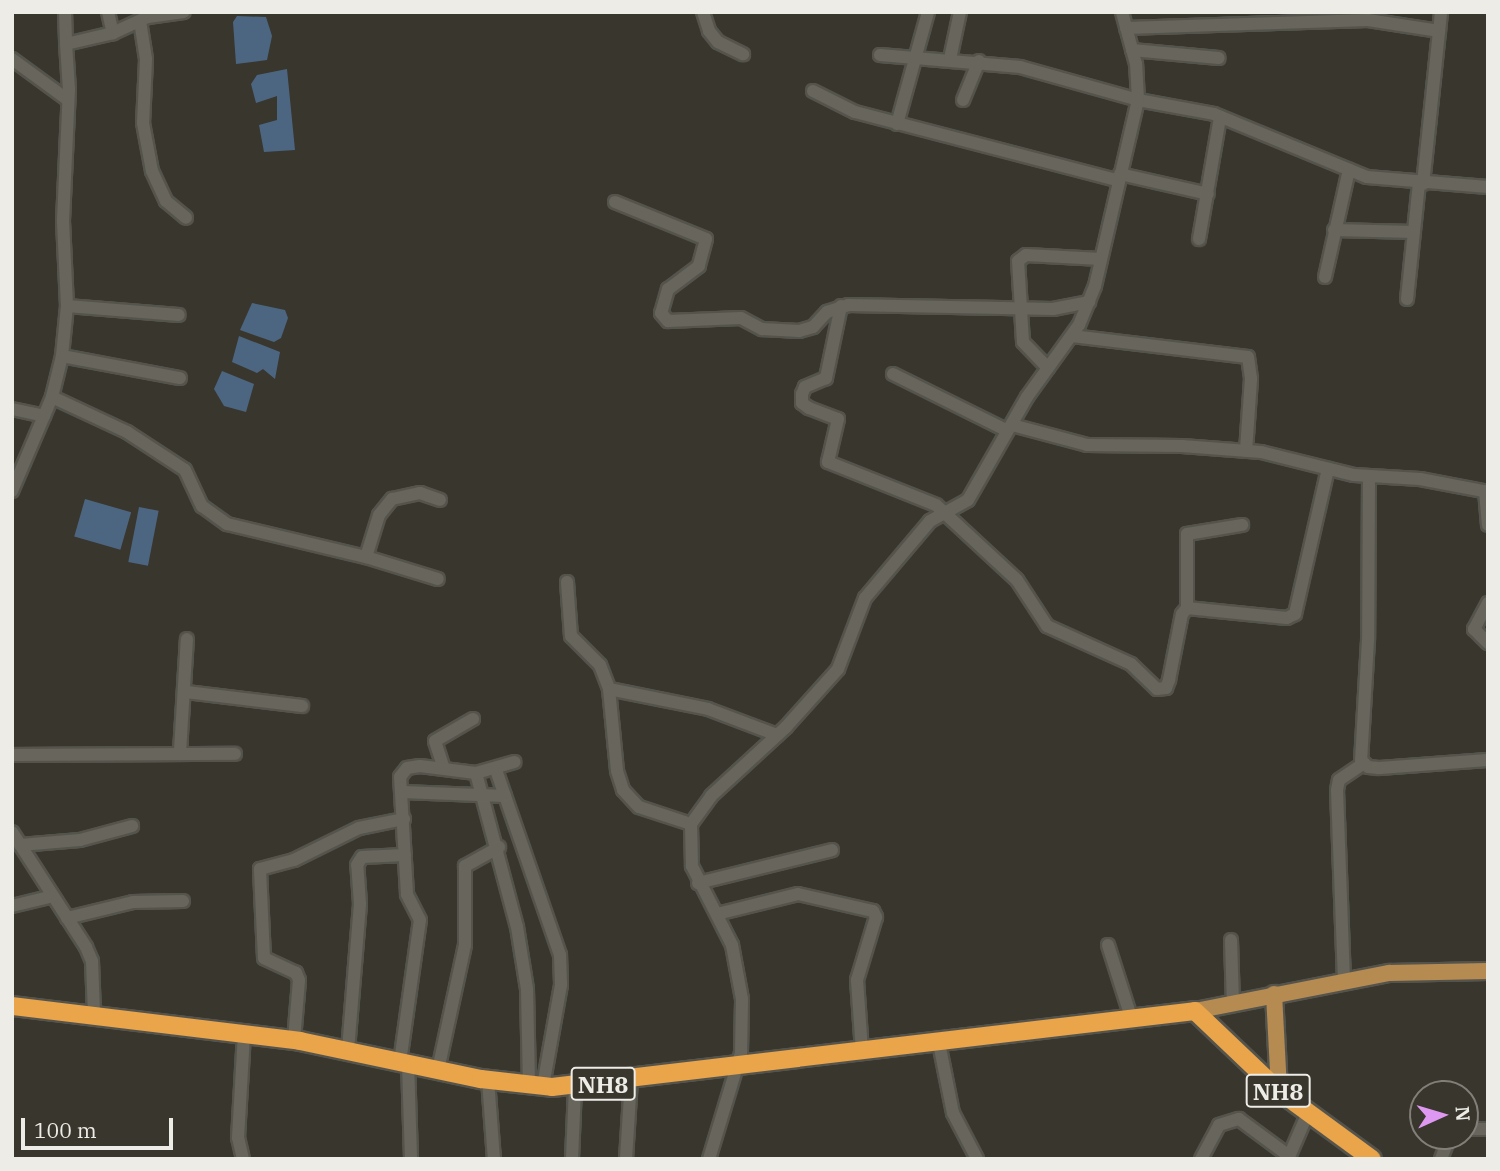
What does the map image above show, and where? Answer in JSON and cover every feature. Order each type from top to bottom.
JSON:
[{"type":"highway","name":"NH8","points":[[12,1006],[294,1040],[488,1080],[536,1086],[575,1086],[631,1080],[1195,1011],[1307,1115],[1372,1159]]},
{"type":"main road","points":[[1195,1011],[1390,973],[1488,971]]},
{"type":"main road","points":[[1274,994],[1279,1091]]},
{"type":"street","points":[[12,491],[52,397],[62,356],[67,306],[63,221],[68,100],[65,12]]},
{"type":"street","points":[[108,12],[113,33]]},
{"type":"street","points":[[66,44],[113,33],[140,21],[184,12]]},
{"type":"street","points":[[703,12],[709,31],[718,42],[743,54]]},
{"type":"street","points":[[897,124],[928,12]]},
{"type":"street","points":[[950,59],[960,12]]},
{"type":"street","points":[[709,1159],[743,1041],[741,980],[717,914],[698,883],[691,824],[711,796],[777,735],[838,669],[874,586],[922,528],[968,500],[1048,368],[1072,336],[1088,302],[1101,259],[1138,100],[1132,50],[1122,12]]},
{"type":"street","points":[[1408,299],[1441,12]]},
{"type":"street","points":[[1126,28],[1269,17],[1371,17],[1440,31]]},
{"type":"street","points":[[140,21],[146,60],[143,123],[152,171],[166,201],[186,218]]},
{"type":"street","points":[[1132,50],[1219,58]]},
{"type":"street","points":[[880,55],[979,61],[1020,67],[1138,100],[1220,117],[1376,179],[1488,187]]},
{"type":"street","points":[[12,59],[68,100]]},
{"type":"street","points":[[963,100],[979,61]]},
{"type":"street","points":[[813,91],[835,106],[897,124],[1120,177],[1208,194]]},
{"type":"street","points":[[1199,239],[1220,117]]},
{"type":"street","points":[[1325,277],[1349,170]]},
{"type":"street","points":[[615,202],[706,239],[699,266],[668,289],[662,313],[668,321],[741,318],[762,330],[808,331],[827,312],[841,306],[1063,308],[1088,302]]},
{"type":"street","points":[[1334,230],[1414,232]]},
{"type":"street","points":[[1048,368],[1023,342],[1019,307],[1021,256],[1101,259]]},
{"type":"street","points":[[67,306],[179,315]]},
{"type":"street","points":[[841,306],[826,378],[805,387],[802,394],[802,403],[809,408],[838,419],[828,462],[927,499],[1017,580],[1047,626],[1131,664],[1157,689],[1166,688],[1169,680],[1182,614],[1187,608],[1187,534],[1242,525]]},
{"type":"street","points":[[1072,336],[1248,357],[1251,372],[1246,451]]},
{"type":"street","points":[[62,356],[180,378]]},
{"type":"street","points":[[893,374],[1010,428],[1087,445],[1246,451],[1368,476],[1420,479],[1486,491],[1488,525]]},
{"type":"street","points":[[52,397],[127,432],[185,470],[202,506],[227,524],[366,556],[438,579]]},
{"type":"street","points":[[12,409],[44,416]]},
{"type":"street","points":[[1187,608],[1287,618],[1295,614],[1328,469]]},
{"type":"street","points":[[1363,764],[1360,752],[1368,640],[1368,476]]},
{"type":"street","points":[[366,556],[379,515],[392,499],[419,493],[440,500]]},
{"type":"street","points":[[567,582],[571,636],[600,665],[609,689],[617,771],[623,790],[639,807],[691,824]]},
{"type":"street","points":[[1488,603],[1474,629],[1488,643]]},
{"type":"street","points":[[180,752],[186,692],[187,639]]},
{"type":"street","points":[[609,689],[708,709],[777,735]]},
{"type":"street","points":[[186,692],[302,706]]},
{"type":"street","points":[[444,769],[435,741],[473,719]]},
{"type":"street","points":[[12,755],[180,752],[235,754]]},
{"type":"street","points":[[1344,981],[1337,790],[1339,780],[1363,764],[1379,768],[1488,760]]},
{"type":"street","points":[[411,1159],[404,1063],[420,919],[407,894],[400,777],[407,768],[476,773],[496,770],[514,762]]},
{"type":"street","points":[[496,770],[560,955],[561,985],[536,1086]]},
{"type":"street","points":[[476,773],[499,847],[527,989],[536,1086]]},
{"type":"street","points":[[402,792],[484,798],[505,796]]},
{"type":"street","points":[[294,1040],[299,981],[293,970],[264,958],[260,869],[294,860],[359,828],[404,819]]},
{"type":"street","points":[[20,845],[80,840],[132,826]]},
{"type":"street","points":[[12,832],[68,918],[92,961],[94,1014]]},
{"type":"street","points":[[438,1070],[465,945],[465,866],[499,847]]},
{"type":"street","points":[[698,883],[832,850]]},
{"type":"street","points":[[348,1050],[360,904],[357,865],[362,857],[405,855]]},
{"type":"street","points":[[717,914],[804,894],[826,903],[873,911],[876,917],[857,981],[862,1051]]},
{"type":"street","points":[[12,906],[53,896]]},
{"type":"street","points":[[68,918],[133,902],[183,901]]},
{"type":"street","points":[[1231,940],[1233,1004]]},
{"type":"street","points":[[1108,945],[1131,1017]]},
{"type":"street","points":[[243,1159],[238,1138],[244,1035]]},
{"type":"street","points":[[939,1043],[953,1113],[977,1159]]},
{"type":"street","points":[[488,1080],[494,1159]]},
{"type":"street","points":[[626,1159],[631,1080]]},
{"type":"street","points":[[572,1159],[575,1086]]},
{"type":"street","points":[[1201,1159],[1219,1125],[1239,1119],[1288,1158],[1307,1115]]},
{"type":"water","points":[[237,16],[266,17],[272,36],[267,60],[236,64],[233,22]]},
{"type":"water","points":[[287,69],[295,150],[264,152],[259,125],[277,120],[277,96],[256,103],[251,84],[257,75]]},
{"type":"water","points":[[252,303],[285,310],[288,318],[281,338],[274,342],[240,330]]},
{"type":"water","points":[[239,336],[280,352],[275,379],[263,369],[257,373],[232,362]]},
{"type":"water","points":[[222,371],[254,384],[246,412],[224,406],[214,389]]},
{"type":"water","points":[[85,499],[131,512],[120,550],[74,536]]},
{"type":"water","points":[[139,507],[159,511],[148,566],[128,562]]}]
